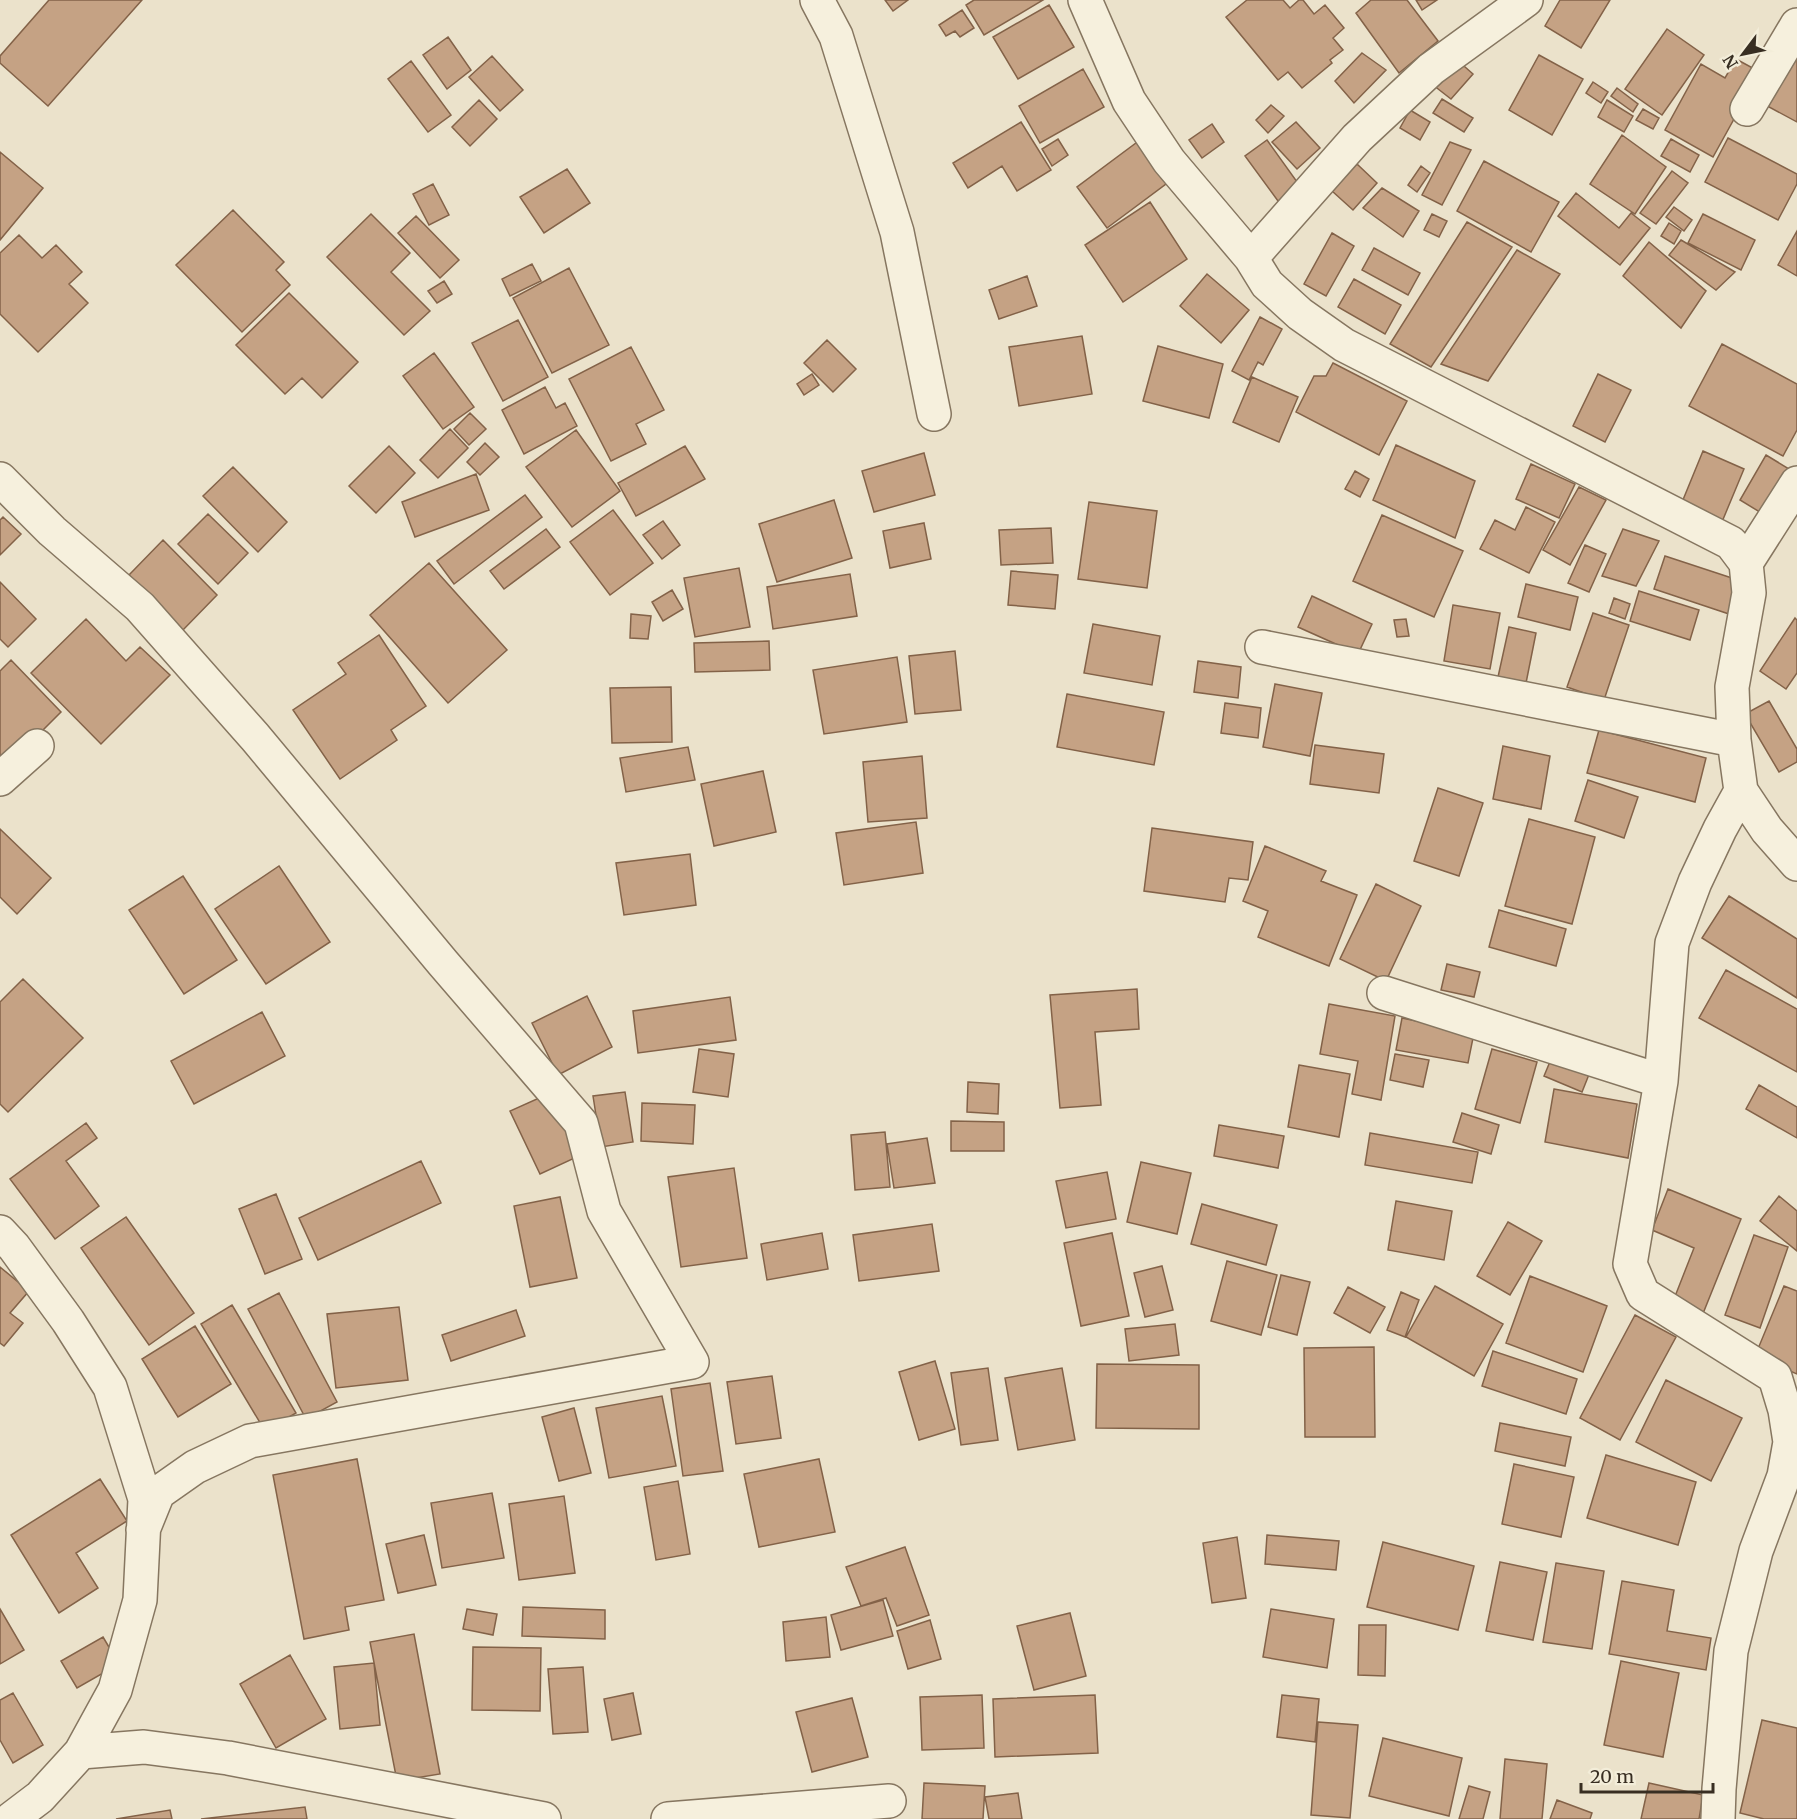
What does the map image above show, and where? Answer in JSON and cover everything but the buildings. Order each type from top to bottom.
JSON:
[{"type":"street","points":[[817,0],[836,36],[897,232],[934,414]]},
{"type":"street","points":[[1085,0],[1129,101],[1169,161],[1251,258],[1267,284],[1300,314],[1344,345],[1731,543],[1746,563],[1749,593],[1732,687],[1734,740],[1741,791],[1767,830],[1797,864]]},
{"type":"street","points":[[1251,258],[1357,138],[1422,76],[1526,0]]},
{"type":"street","points":[[1747,109],[1797,25]]},
{"type":"street","points":[[0,479],[52,531],[140,607],[255,737],[581,1123],[604,1210],[692,1362],[250,1441],[195,1467],[158,1493],[143,1530]]},
{"type":"street","points":[[1746,563],[1797,483]]},
{"type":"street","points":[[1262,647],[1734,740]]},
{"type":"street","points":[[0,779],[37,746]]},
{"type":"street","points":[[1718,1819],[1731,1651],[1756,1551],[1784,1476],[1790,1442],[1785,1410],[1775,1377],[1643,1294],[1630,1264],[1661,1081],[1672,943],[1695,882],[1741,791]]},
{"type":"street","points":[[1384,993],[1661,1081]]},
{"type":"street","points":[[0,1232],[14,1247],[68,1321],[110,1387],[145,1499],[140,1600],[115,1690],[81,1752],[40,1797],[11,1819]]},
{"type":"street","points":[[81,1752],[144,1747],[228,1758],[544,1819]]},
{"type":"street","points":[[668,1819],[890,1801]]}]
